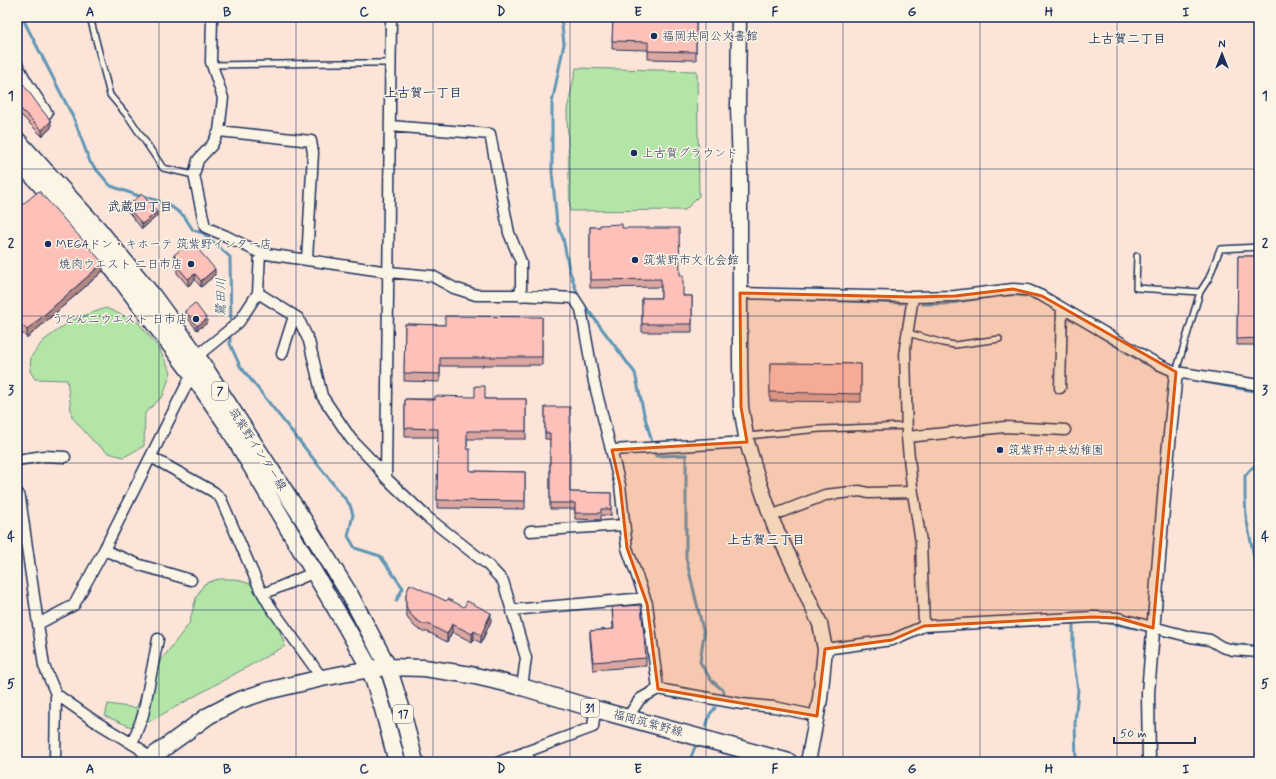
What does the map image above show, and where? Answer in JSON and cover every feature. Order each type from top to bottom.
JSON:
[{"type":"main road","points":[[739,17],[738,107],[740,170],[740,364],[742,407],[747,439],[757,476],[771,516],[820,624],[825,649],[820,699],[808,762]]},
{"type":"main road","name":"筑紫野インター線","points":[[17,140],[99,230],[152,296],[197,356],[302,516],[350,595],[388,667]]},
{"type":"main road","name":"筑紫野インター線","points":[[17,159],[91,240],[192,374],[225,422],[315,572],[370,669]]},
{"type":"main road","points":[[149,761],[208,716],[237,701],[266,691],[322,678],[388,667]]},
{"type":"main road","name":"福岡筑紫野線","points":[[388,667],[424,668],[471,674],[789,762]]},
{"type":"main road","name":"17","points":[[388,667],[401,707],[415,762]]},
{"type":"main road","name":"17","points":[[370,669],[383,709],[397,762]]},
{"type":"street","points":[[212,17],[211,62],[223,98],[219,130],[212,145],[198,160],[194,175],[205,227],[260,253],[389,272],[432,276],[454,288],[476,295],[574,298],[581,309],[594,382],[620,485],[627,548],[645,598],[658,689]]},
{"type":"street","points":[[386,478],[391,17]]},
{"type":"street","points":[[17,64],[26,81],[47,113]]},
{"type":"street","points":[[390,126],[490,134],[509,233],[521,262],[521,296]]},
{"type":"street","points":[[219,130],[311,141],[313,153],[307,260]]},
{"type":"street","points":[[197,356],[239,322],[258,293],[260,253]]},
{"type":"street","points":[[740,293],[914,297],[955,296],[1013,289],[1028,290],[1042,296],[1156,363],[1176,372],[1259,385]]},
{"type":"street","points":[[258,293],[298,318],[310,341],[322,396],[351,438],[386,478],[427,517],[487,564],[503,581],[526,658],[522,688]]},
{"type":"street","points":[[914,297],[905,348],[907,426],[913,492],[921,542],[924,626]]},
{"type":"street","points":[[1060,388],[1062,308]]},
{"type":"street","points":[[282,354],[294,316]]},
{"type":"street","points":[[1149,762],[1148,693],[1176,372]]},
{"type":"street","points":[[38,624],[74,605],[104,550],[192,374]]},
{"type":"street","points":[[908,437],[1005,427],[1065,430]]},
{"type":"street","points":[[612,450],[747,439]]},
{"type":"street","points":[[17,460],[44,456],[65,456]]},
{"type":"street","points":[[151,457],[214,492],[221,499],[263,594],[322,678]]},
{"type":"street","points":[[771,516],[824,495],[860,491],[868,493],[913,492]]},
{"type":"street","points":[[18,497],[44,666],[56,694],[55,762]]},
{"type":"street","points":[[530,531],[624,525]]},
{"type":"street","points":[[104,550],[140,565],[190,580]]},
{"type":"street","points":[[263,594],[315,572]]},
{"type":"street","points":[[512,610],[645,598]]},
{"type":"street","points":[[825,649],[892,640],[924,626],[1093,617],[1118,618],[1153,628],[1210,640],[1222,647],[1233,650],[1259,652]]},
{"type":"street","points":[[132,744],[143,715],[158,639]]},
{"type":"street","points":[[627,718],[640,699],[658,689],[742,704],[774,707],[817,716]]},
{"type":"street","points":[[56,694],[139,748],[149,761]]},
{"type":"street","points":[[499,762],[593,727],[595,709]]},
{"type":"street","points":[[526,752],[531,762]]},
{"type":"lane","points":[[90,17],[110,95],[130,119],[163,168],[194,175]]},
{"type":"lane","points":[[212,65],[390,63]]},
{"type":"lane","points":[[1176,372],[1200,292],[1209,278],[1220,249],[1259,247]]},
{"type":"lane","points":[[1137,256],[1136,288],[1200,292]]},
{"type":"lane","points":[[908,333],[955,345],[999,339]]},
{"type":"lane","points":[[747,439],[820,429],[907,426]]},
{"type":"highlighted area","points":[[1013,289],[1042,296],[1176,372],[1153,628],[1118,618],[1093,617],[924,626],[892,640],[825,649],[817,716],[658,689],[647,604],[627,548],[620,485],[612,450],[747,442],[741,407],[740,293],[913,297],[955,296]]},
{"type":"green space","name":"上古賀グラウンド","points":[[576,68],[697,71],[699,196],[685,210],[570,211],[567,110]]},
{"type":"green space","points":[[106,308],[138,322],[158,347],[171,372],[163,396],[145,413],[144,446],[124,457],[108,453],[92,440],[72,417],[67,380],[35,379],[30,371],[31,357],[43,341],[72,320]]},
{"type":"green space","points":[[218,579],[235,579],[250,584],[268,597],[285,646],[136,729],[105,716],[108,704],[136,708],[155,668],[189,624],[196,598],[204,584]]},
{"type":"building","name":"福岡共同公文書館","points":[[613,17],[696,17],[696,52],[648,51],[648,42],[612,41]]},
{"type":"building","points":[[17,71],[22,80],[21,81],[51,121],[42,130],[17,105]]},
{"type":"building","name":"MEGAドン・キホーテ 筑紫野インター店","points":[[39,191],[103,263],[27,330],[17,320],[17,209]]},
{"type":"building","points":[[142,194],[157,212],[142,224],[127,206]]},
{"type":"building","name":"筑紫野市文化会館","points":[[622,224],[622,228],[679,228],[680,275],[683,275],[683,296],[692,296],[692,324],[642,324],[642,298],[661,298],[661,279],[590,280],[590,227]]},
{"type":"building","name":"焼肉ウエスト 二日市店","points":[[191,241],[215,269],[201,281],[195,274],[188,279],[177,266],[180,264],[178,263],[180,261],[174,255]]},
{"type":"building","points":[[1259,244],[1259,338],[1237,339],[1238,256],[1258,256]]},
{"type":"building","name":"うどん二ウエスト 日市店","points":[[195,303],[207,319],[197,326],[185,311]]},
{"type":"building","points":[[445,316],[542,317],[542,357],[440,358],[440,374],[404,373],[405,324],[445,325]]},
{"type":"building","points":[[770,363],[861,364],[861,394],[770,392]]},
{"type":"building","points":[[475,386],[485,386],[485,399],[526,399],[526,431],[467,431],[467,449],[470,449],[470,471],[525,472],[525,501],[437,500],[438,429],[405,428],[405,399],[435,400],[435,396],[475,397]]},
{"type":"building","points":[[545,407],[570,407],[570,492],[611,493],[611,509],[601,509],[601,513],[575,513],[575,503],[550,503],[550,433],[545,433]]},
{"type":"building","points":[[410,584],[446,601],[448,599],[464,607],[467,601],[491,613],[481,635],[474,631],[472,634],[452,624],[447,634],[415,619],[408,611],[406,605],[406,594]]},
{"type":"building","points":[[641,605],[646,658],[593,662],[590,631],[614,629],[612,607]]},
{"type":"waterway","name":"鷺田川","points":[[22,17],[74,119],[90,162],[108,183],[111,186],[169,205],[184,216],[193,230],[203,233],[230,257],[231,326]]},
{"type":"waterway","points":[[561,17],[564,44],[552,103],[552,172],[557,224],[563,238],[569,269],[579,298]]},
{"type":"waterway","points":[[1005,295],[1023,296],[1041,301]]},
{"type":"waterway","points":[[922,304],[945,304],[988,297]]},
{"type":"waterway","points":[[784,299],[903,303]]},
{"type":"waterway","points":[[582,302],[635,373],[644,414],[656,456],[686,455],[686,558],[704,634],[700,662],[711,680],[724,691],[723,697]]},
{"type":"waterway","points":[[1089,329],[1142,362],[1167,373]]},
{"type":"waterway","name":"鷺田川","points":[[230,333],[230,344],[240,366],[350,505],[353,515],[348,536],[355,548],[380,556],[403,588],[396,601]]},
{"type":"waterway","points":[[1183,378],[1259,392]]},
{"type":"waterway","points":[[1259,464],[1257,464],[1245,476],[1246,517],[1259,578]]},
{"type":"waterway","points":[[1074,621],[1073,656],[1078,690],[1075,723],[1076,762]]},
{"type":"waterway","points":[[1104,622],[1140,629]]},
{"type":"waterway","points":[[1160,635],[1176,638]]},
{"type":"waterway","points":[[1232,644],[1259,646]]},
{"type":"waterway","points":[[706,727],[710,714],[715,708]]},
{"type":"waterway","points":[[689,762],[695,747]]},
{"type":"place","name":"福岡共同公文書館","points":[[654,36]]},
{"type":"place","name":"上古賀グラウンド","points":[[634,153]]},
{"type":"place","name":"MEGAドン・キホーテ 筑紫野インター店","points":[[48,244]]},
{"type":"place","name":"筑紫野市文化会館","points":[[635,260]]},
{"type":"place","name":"焼肉ウエスト 二日市店","points":[[191,264]]},
{"type":"place","name":"うどん二ウエスト 日市店","points":[[196,319]]},
{"type":"place","name":"筑紫野中央幼稚園","points":[[1000,450]]},
{"type":"district","name":"上古賀二丁目","points":[[1127,38]]},
{"type":"district","name":"上古賀一丁目","points":[[423,92]]},
{"type":"district","name":"武蔵四丁目","points":[[140,206]]},
{"type":"district","name":"上古賀三丁目","points":[[766,539]]}]
